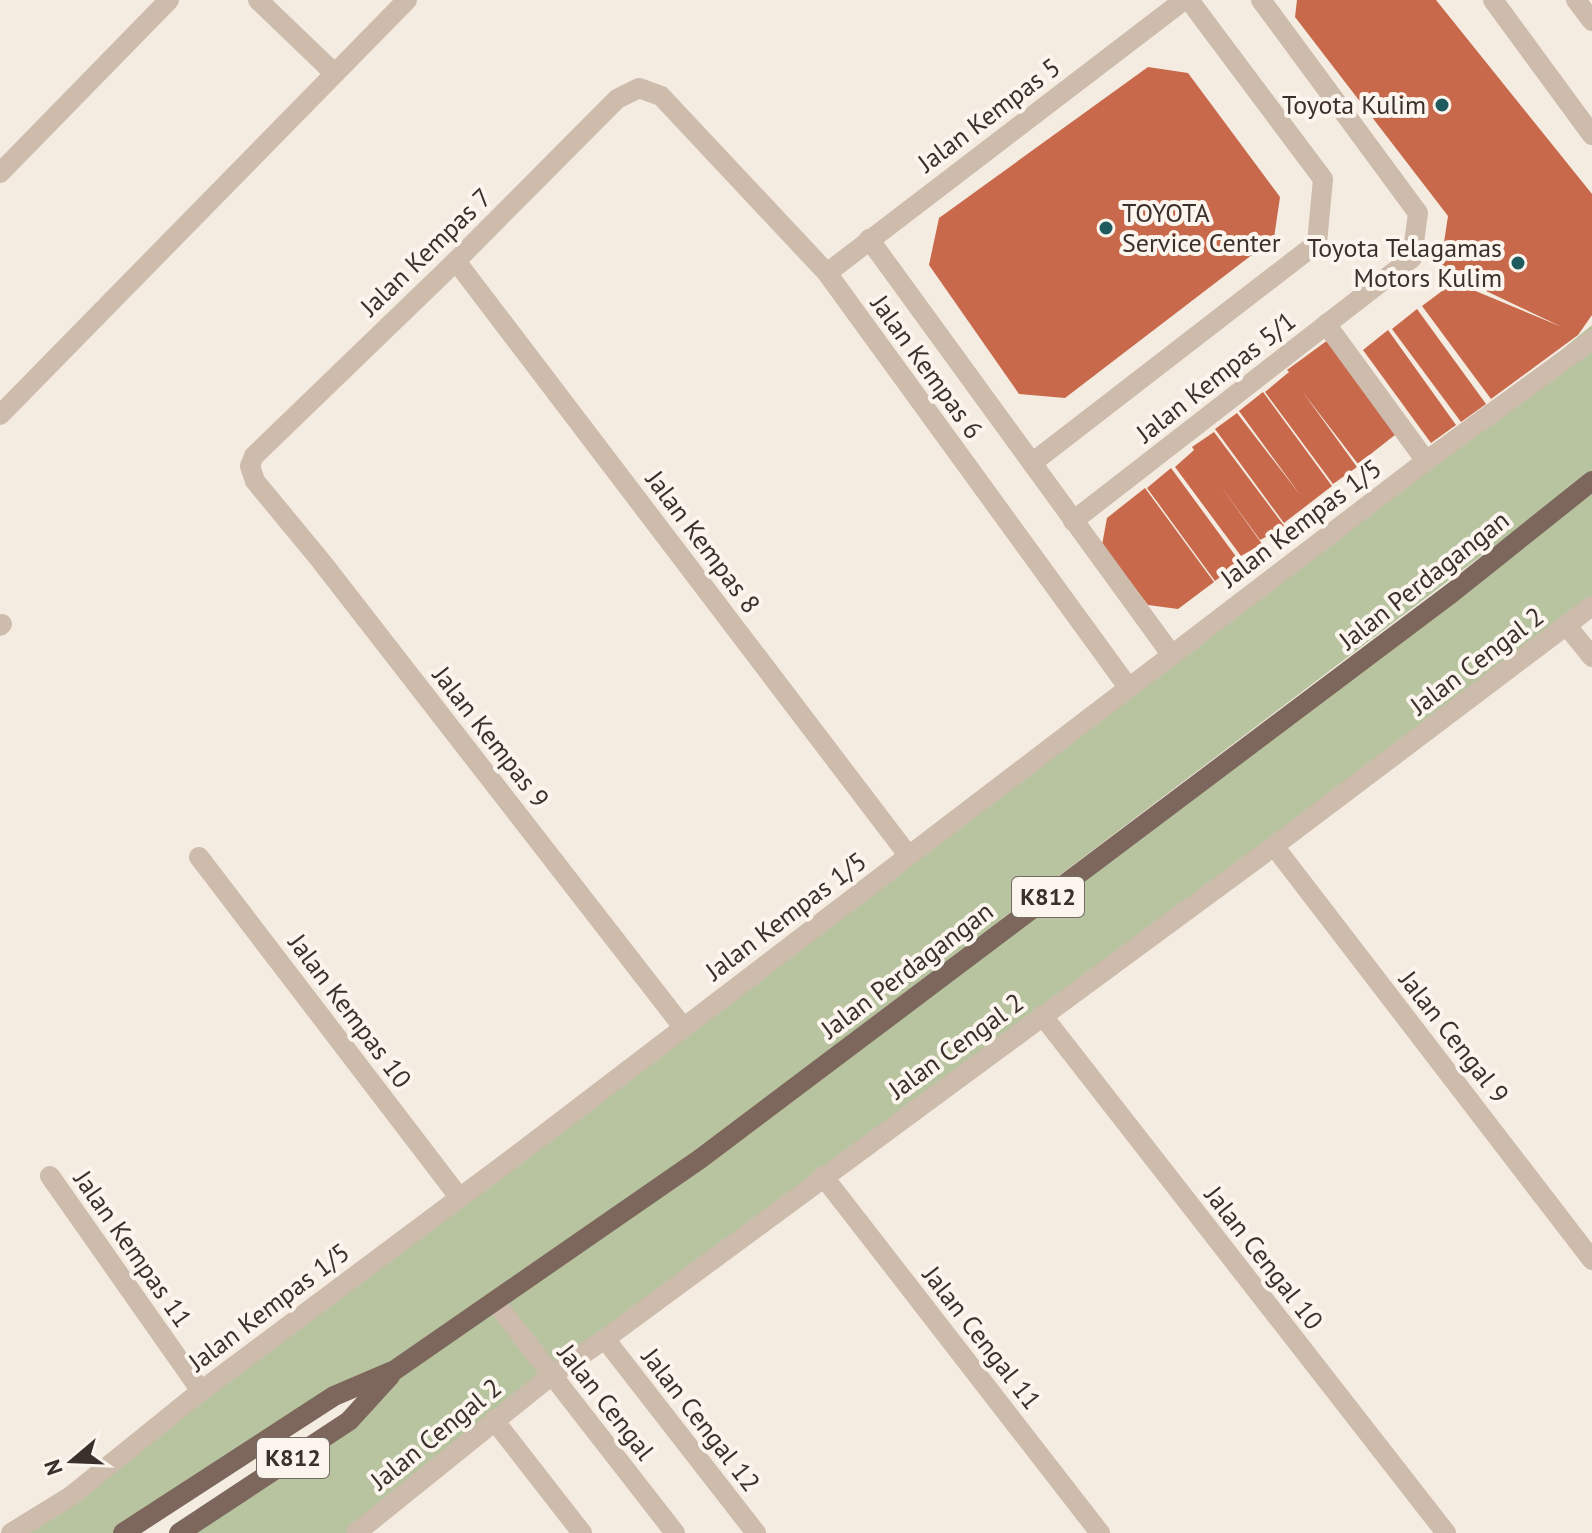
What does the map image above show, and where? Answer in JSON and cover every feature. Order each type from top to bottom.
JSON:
[{"type":"main road","name":"Jalan Perdagangan","points":[[123,1533],[334,1396],[395,1370],[700,1159],[1453,592],[1592,481]]},
{"type":"main road","name":"Jalan Perdagangan","points":[[179,1533],[349,1421],[395,1370]]},
{"type":"street","points":[[0,173],[169,0]]},
{"type":"street","points":[[258,0],[334,73]]},
{"type":"street","points":[[0,415],[407,0]]},
{"type":"street","points":[[1032,463],[1317,243],[1323,179],[1187,0]]},
{"type":"street","name":"Jalan Kempas 5","points":[[827,273],[1187,0]]},
{"type":"street","name":"Jalan Kempas 5/1","points":[[1073,521],[1412,258],[1418,213],[1261,0]]},
{"type":"street","points":[[1493,0],[1592,135]]},
{"type":"street","points":[[1576,0],[1592,21]]},
{"type":"street","name":"Jalan Kempas 7","points":[[255,481],[250,466],[254,456],[456,261],[617,99],[639,88],[661,96]]},
{"type":"street","name":"Jalan Kempas 6","points":[[661,96],[827,273],[1128,687]]},
{"type":"street","points":[[869,239],[1171,654]]},
{"type":"street","name":"Jalan Kempas 8","points":[[456,261],[908,855]]},
{"type":"street","points":[[1326,324],[1426,461]]},
{"type":"street","name":"Jalan Kempas 1/5","points":[[11,1533],[71,1496],[201,1391],[1426,461],[1592,340]]},
{"type":"street","name":"Jalan Kempas 9","points":[[255,481],[321,561],[683,1027]]},
{"type":"street","name":"Jalan Cengal 2","points":[[356,1533],[552,1375],[1274,846],[1592,606]]},
{"type":"street","points":[[1567,626],[1592,657]]},
{"type":"street","name":"Jalan Cengal 9","points":[[1274,846],[1592,1260]]},
{"type":"street","name":"Jalan Kempas 10","points":[[199,857],[459,1197]]},
{"type":"street","name":"Jalan Cengal 10","points":[[1042,1015],[1446,1533]]},
{"type":"street","name":"Jalan Kempas 11","points":[[50,1176],[201,1391]]},
{"type":"street","name":"Jalan Cengal 11","points":[[823,1176],[1100,1533]]},
{"type":"street","name":"Jalan Cengal","points":[[496,1303],[675,1533]]},
{"type":"street","name":"Jalan Cengal 12","points":[[605,1339],[756,1533]]},
{"type":"street","points":[[494,1420],[582,1533]]},
{"type":"green space","points":[[1592,325],[1592,472],[524,1281],[1592,481],[1592,606],[356,1533],[179,1533],[349,1421],[381,1377],[123,1533],[11,1533],[1426,461]]},
{"type":"building","name":"Toyota Kulim","points":[[1297,0],[1436,0],[1592,194],[1592,315],[1578,335],[1491,399],[1422,306],[1454,282],[1562,327],[1440,269],[1448,216],[1295,17]]},
{"type":"building","name":"TOYOTA Service Center","points":[[1148,67],[1188,73],[1280,197],[1274,238],[1065,398],[1019,394],[929,265],[939,218]]},
{"type":"building","points":[[1417,309],[1486,404],[1461,422],[1392,329]]},
{"type":"building","points":[[1388,330],[1456,425],[1431,443],[1363,350]]},
{"type":"building","points":[[1332,337],[1400,431],[1358,464],[1302,391],[1357,467],[1333,484],[1265,392],[1289,372],[1287,370]]},
{"type":"building","points":[[1263,392],[1332,486],[1284,523],[1215,429],[1237,413],[1301,496],[1239,411]]},
{"type":"building","points":[[1214,432],[1285,527],[1260,540],[1220,485],[1262,544],[1241,556],[1175,467],[1194,450],[1192,447]]},
{"type":"building","points":[[1171,468],[1240,562],[1215,581],[1147,488]]},
{"type":"building","points":[[1145,488],[1214,582],[1178,609],[1148,605],[1102,545],[1107,518]]},
{"type":"place","name":"Toyota Kulim","points":[[1442,105]]},
{"type":"place","name":"TOYOTA Service Center","points":[[1106,228]]},
{"type":"place","name":"Toyota Telagamas Motors Kulim","points":[[1518,263]]}]
